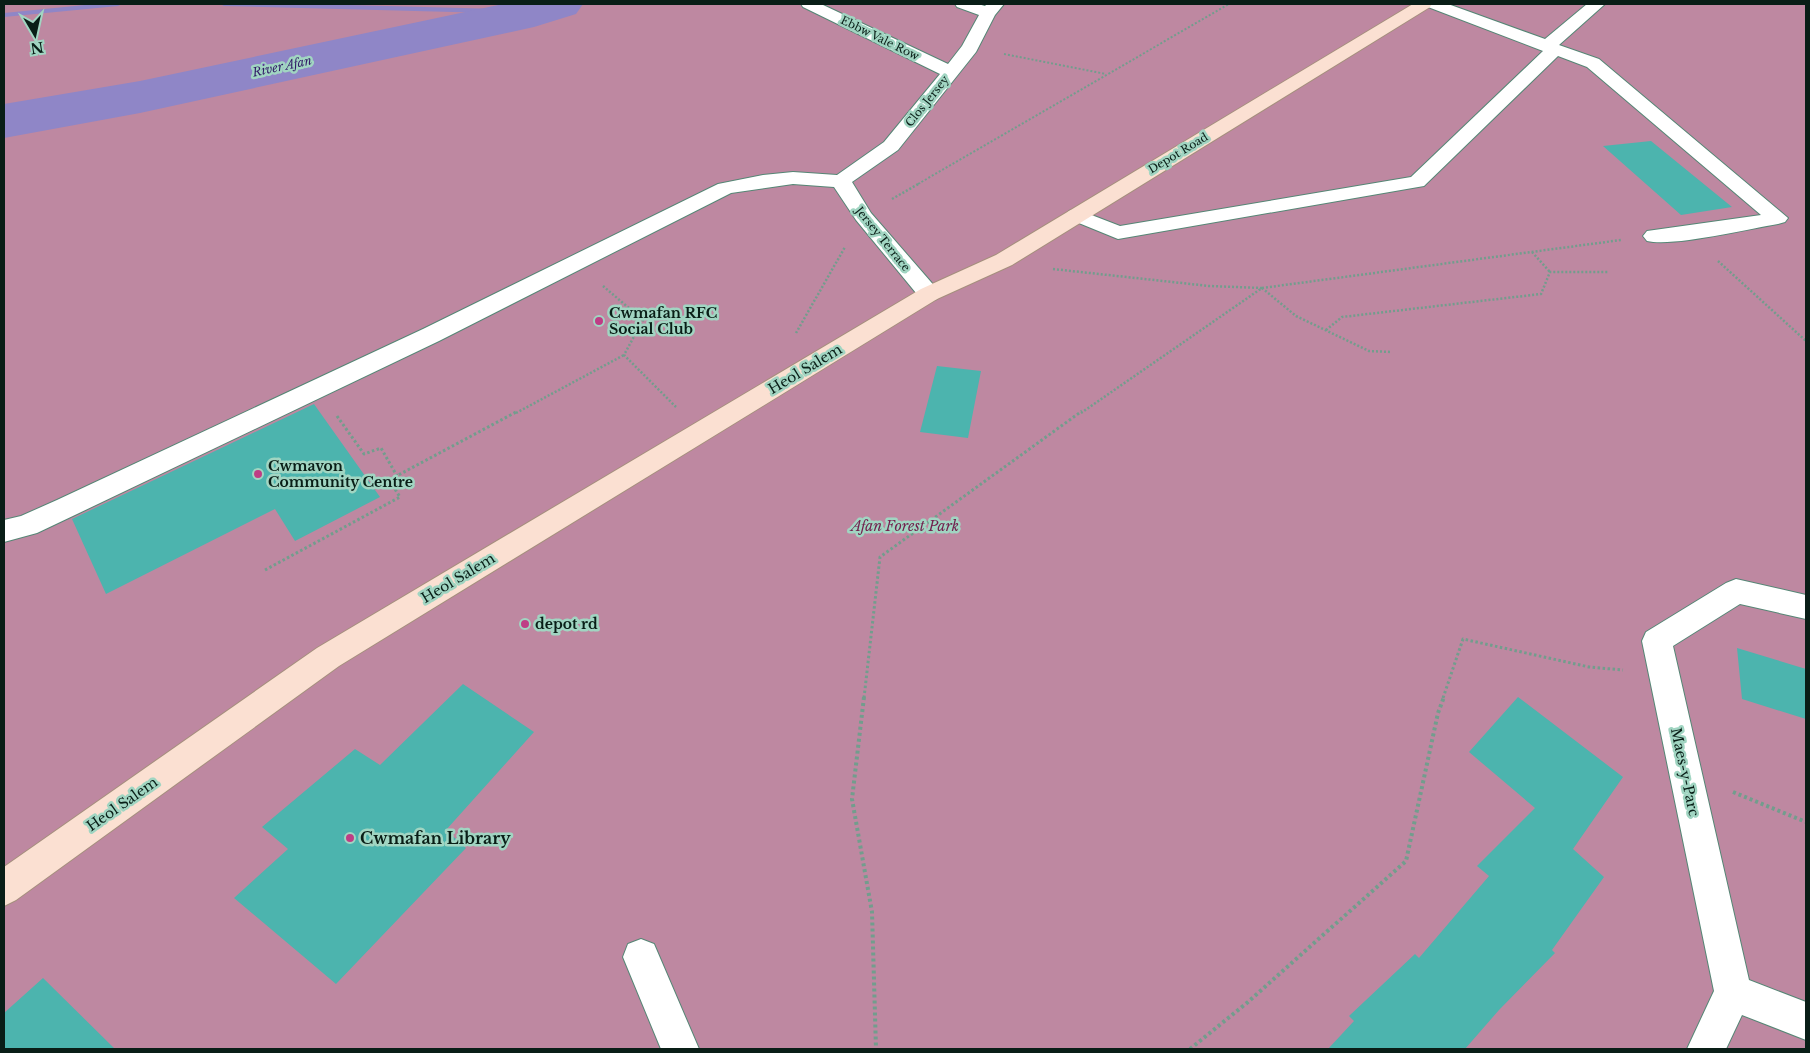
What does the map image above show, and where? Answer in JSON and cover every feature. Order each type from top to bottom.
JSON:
[{"type":"main road","name":"Depot Road","points":[[929,294],[1004,260],[1424,4]]},
{"type":"main road","name":"Heol Salem","points":[[4,888],[328,657],[929,294]]},
{"type":"street","name":"Ebbw Vale Row","points":[[809,4],[951,72]]},
{"type":"street","points":[[963,4],[992,8]]},
{"type":"street","points":[[1434,4],[1592,63],[1778,218],[1688,233],[1654,236]]},
{"type":"street","points":[[1076,215],[1118,233],[1417,182],[1597,4]]},
{"type":"street","name":"Clos Jersey","points":[[841,181],[891,146],[970,48],[992,8]]},
{"type":"street","points":[[4,531],[27,525],[67,507],[431,336],[575,262],[726,188],[793,178],[841,181]]},
{"type":"street","name":"Jersey Terrace","points":[[841,181],[863,216],[929,294]]},
{"type":"street","name":"Maes-y-Parc","points":[[1733,993],[1657,641],[1736,591],[1806,608]]},
{"type":"street","points":[[642,957],[680,1049]]},
{"type":"street","points":[[1706,1049],[1733,993],[1806,1021]]},
{"type":"path","points":[[794,336],[863,216],[1229,4]]},
{"type":"path","points":[[970,48],[1106,74]]},
{"type":"path","points":[[1688,233],[1806,341]]},
{"type":"path","points":[[1004,260],[1052,269],[1209,286],[1262,288],[1654,236]]},
{"type":"path","points":[[1532,252],[1550,272],[1608,272]]},
{"type":"path","points":[[265,570],[400,497],[389,480],[624,356],[643,320],[575,262]]},
{"type":"path","points":[[1326,330],[1342,318],[1541,294],[1550,272]]},
{"type":"path","points":[[1262,288],[1296,316],[1369,351],[1392,352]]},
{"type":"path","points":[[876,1049],[872,912],[852,799],[880,557],[1087,408],[1262,288]]},
{"type":"path","points":[[624,356],[701,432]]},
{"type":"path","points":[[318,388],[364,454],[381,448],[397,476]]},
{"type":"path","points":[[1190,1049],[1248,1002],[1406,861],[1438,713],[1463,639],[1589,667],[1664,674]]},
{"type":"path","points":[[1686,773],[1806,822]]},
{"type":"green space","name":"Afan Forest Park","points":[[4,4],[1806,4],[1806,1049],[4,1049]]},
{"type":"building","points":[[1651,141],[1732,207],[1681,215],[1603,146]]},
{"type":"building","points":[[937,366],[981,371],[968,438],[920,432]]},
{"type":"building","points":[[314,404],[380,497],[295,541],[275,509],[106,594],[72,519]]},
{"type":"building","points":[[1737,648],[1806,669],[1806,719],[1742,699]]},
{"type":"building","points":[[463,684],[534,732],[446,830],[466,848],[336,984],[234,898],[288,849],[262,827],[355,749],[380,765]]},
{"type":"building","points":[[1518,697],[1623,777],[1573,849],[1604,877],[1552,950],[1555,953],[1499,1010],[1465,1049],[1328,1049],[1354,1021],[1349,1016],[1415,954],[1419,958],[1489,876],[1477,866],[1535,808],[1469,752]]},
{"type":"building","points":[[43,978],[115,1049],[4,1049],[4,1013]]},
{"type":"waterway","points":[[4,15],[118,4]]},
{"type":"waterway","points":[[224,4],[534,12]]},
{"type":"waterway","name":"River Afan","points":[[4,121],[140,97],[534,12],[559,4]]},
{"type":"place","name":"Cwmafan RFC Social Club","points":[[599,321]]},
{"type":"place","name":"Cwmavon Community Centre","points":[[258,474]]},
{"type":"place","name":"depot rd","points":[[525,624]]},
{"type":"place","name":"Cwmafan Library","points":[[350,838]]}]
